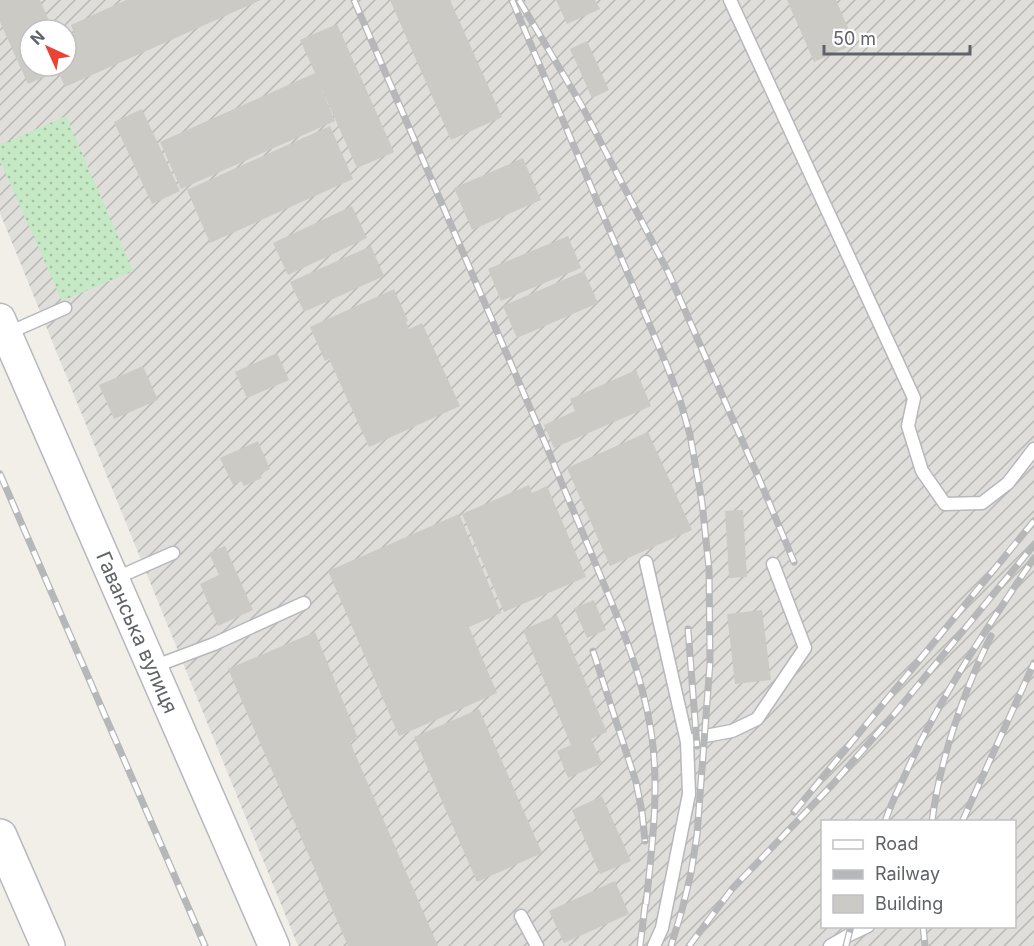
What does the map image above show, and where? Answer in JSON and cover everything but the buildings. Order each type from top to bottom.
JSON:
[{"type":"main road","points":[[0,836],[48,946]]},
{"type":"street","name":"Гаванська вулиця","points":[[3,326],[274,946]]},
{"type":"lane","points":[[730,0],[914,398],[908,426],[922,471],[945,504],[982,503],[1008,483],[1034,449]]},
{"type":"lane","points":[[3,326],[65,308]]},
{"type":"lane","points":[[113,579],[173,553]]},
{"type":"lane","points":[[646,562],[687,741],[689,794],[662,928],[654,946]]},
{"type":"lane","points":[[687,741],[732,731],[757,719],[806,648],[773,564]]},
{"type":"lane","points":[[152,668],[214,644],[304,603]]},
{"type":"lane","points":[[521,916],[537,946]]},
{"type":"lane","points":[[830,946],[866,928]]},
{"type":"shaded area","points":[[0,0],[1034,0],[1034,946],[298,946],[0,213]]},
{"type":"green space","points":[[66,116],[133,271],[62,301],[0,161],[0,145]]},
{"type":"railway","points":[[354,0],[546,445],[614,609],[636,669],[651,731],[655,774],[654,818],[646,904]]},
{"type":"railway","points":[[512,0],[680,400],[690,435],[702,502],[709,569],[710,663],[697,835],[691,873],[671,946]]},
{"type":"railway","points":[[519,0],[582,106],[669,274],[794,562]]},
{"type":"railway","points":[[0,474],[205,946]]},
{"type":"railway","points":[[794,812],[1034,521]]},
{"type":"railway","points":[[689,946],[732,889],[833,784],[896,712],[1034,545]]},
{"type":"railway","points":[[886,820],[918,746],[948,691],[1034,558]]},
{"type":"railway","points":[[688,629],[697,746]]},
{"type":"railway","points":[[932,820],[940,775],[954,727],[971,679],[991,636]]},
{"type":"railway","points":[[593,651],[636,782],[645,841]]},
{"type":"railway","points":[[963,820],[1034,663]]},
{"type":"railway","points":[[640,946],[646,898]]},
{"type":"railway","points":[[846,946],[850,928]]},
{"type":"railway","points":[[923,928],[925,946]]}]
